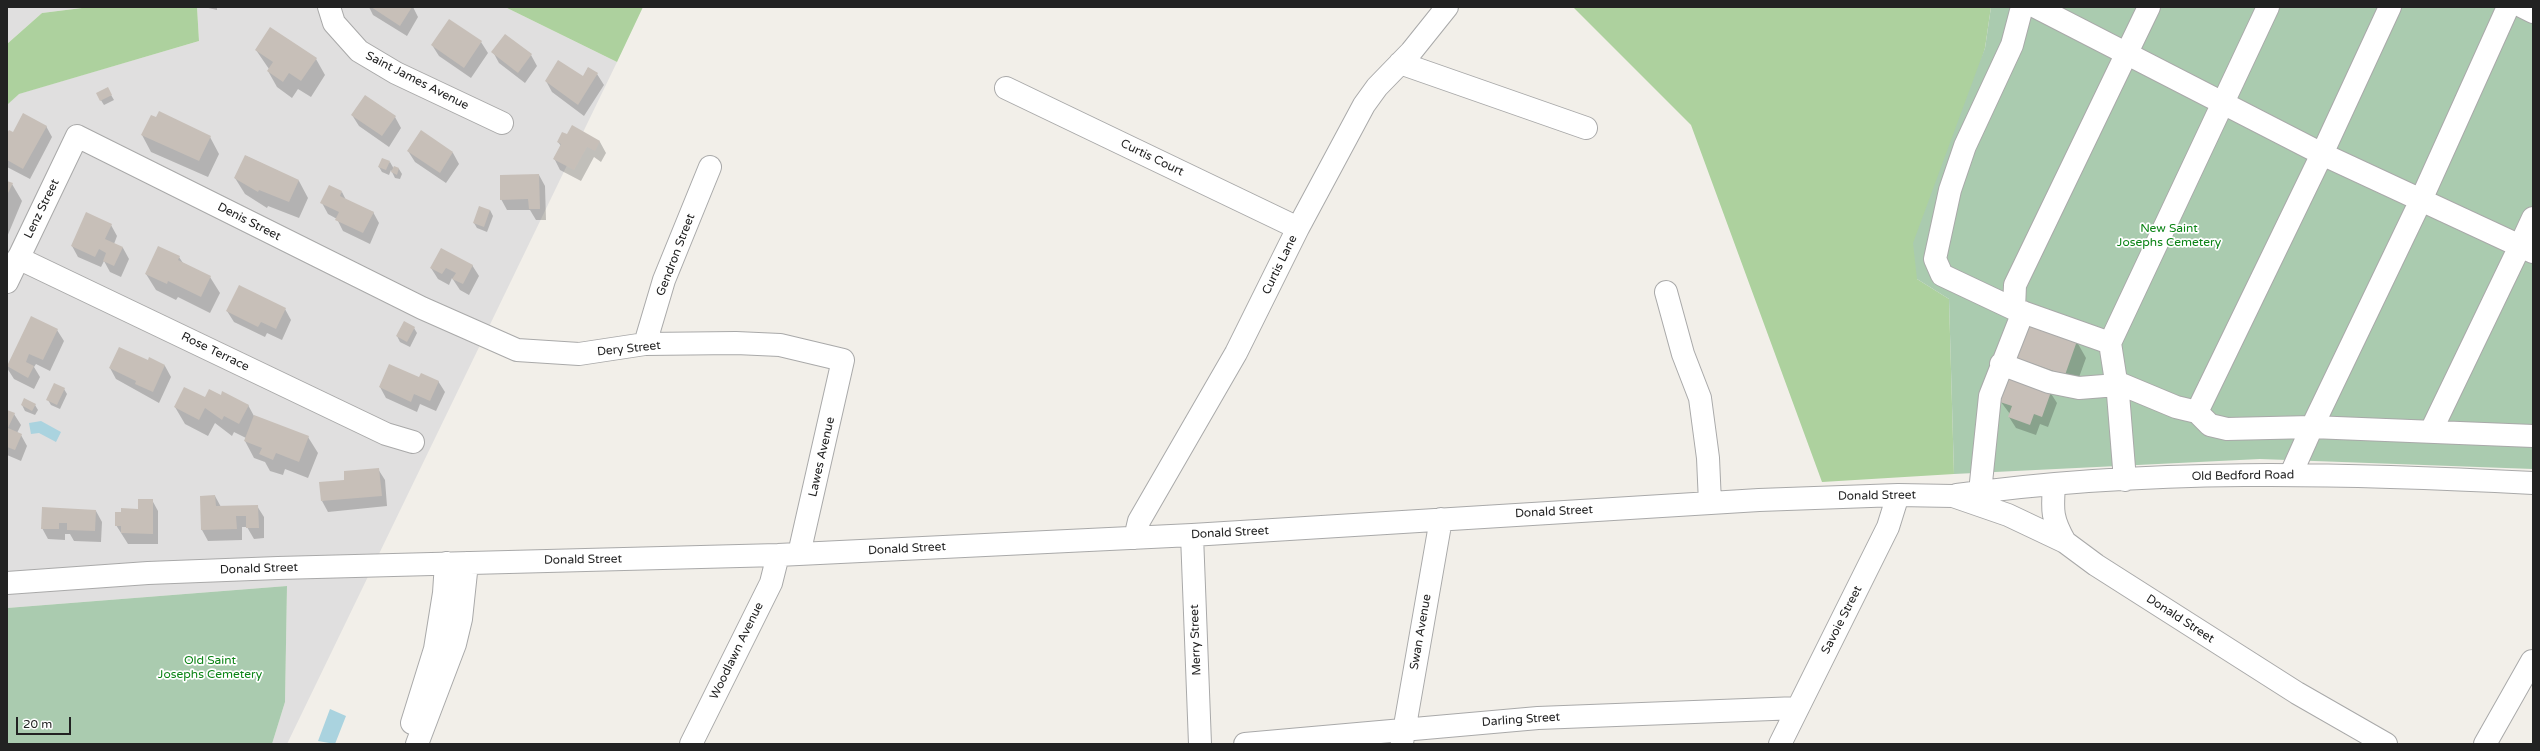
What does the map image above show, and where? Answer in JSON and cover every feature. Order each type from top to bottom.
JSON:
[{"type":"street","name":"Saint James Avenue","points":[[329,7],[334,23],[359,51],[396,73],[502,123]]},
{"type":"street","name":"Curtis Lane","points":[[1135,538],[1139,521],[1236,353],[1298,228],[1364,106],[1377,87],[1400,63],[1447,7]]},
{"type":"street","points":[[2022,7],[2012,45],[1965,146],[1950,190],[1935,259],[1942,275],[2018,311],[2110,343]]},
{"type":"street","points":[[2036,7],[2085,34],[2128,54],[2222,104],[2322,154],[2526,249]]},
{"type":"street","points":[[1980,492],[1990,396],[2018,311],[2015,285],[2128,54],[2149,7]]},
{"type":"street","points":[[2125,480],[2116,384],[2110,343],[2268,7]]},
{"type":"street","points":[[2197,412],[2322,154],[2390,7]]},
{"type":"street","points":[[2291,474],[2421,200],[2508,7]]},
{"type":"street","points":[[2523,7],[2533,12]]},
{"type":"street","points":[[1400,63],[1586,128]]},
{"type":"street","name":"Curtis Court","points":[[1006,88],[1298,228]]},
{"type":"street","name":"Lenz Street","points":[[7,282],[77,136]]},
{"type":"street","name":"Denis Street","points":[[77,136],[422,308]]},
{"type":"street","name":"Gendron Street","points":[[645,344],[664,280],[710,167]]},
{"type":"street","points":[[2431,431],[2526,249],[2533,218]]},
{"type":"street","name":"Rose Terrace","points":[[18,258],[386,434],[413,442]]},
{"type":"street","points":[[1666,292],[1683,354],[1700,398],[1708,458],[1710,503]]},
{"type":"street","name":"Dery Street","points":[[422,308],[517,350],[579,354],[645,344],[736,343],[780,345],[843,360]]},
{"type":"street","name":"Lawes Avenue","points":[[800,554],[843,360]]},
{"type":"street","points":[[2001,364],[2049,382],[2079,388],[2116,384],[2176,407],[2197,412],[2210,425],[2227,428],[2312,427],[2533,436]]},
{"type":"street","name":"Old Bedford Road","points":[[1953,496],[1980,492],[2125,480],[2291,474],[2533,483]]},
{"type":"street","points":[[2054,486],[2052,512],[2054,523],[2065,542]]},
{"type":"street","name":"Donald Street","points":[[7,583],[148,573],[446,563],[778,555],[1192,535],[1710,503],[1898,495],[1953,496],[2008,515],[2065,542],[2103,569],[2272,677],[2386,744]]},
{"type":"street","name":"Savoie Street","points":[[1780,744],[1888,527],[1898,495]]},
{"type":"street","name":"Swan Avenue","points":[[1403,737],[1440,520]]},
{"type":"street","name":"Merry Street","points":[[1192,535],[1200,744]]},
{"type":"street","name":"Woodlawn Avenue","points":[[691,744],[771,583],[778,555]]},
{"type":"street","points":[[405,744],[435,649],[444,593],[446,563]]},
{"type":"street","points":[[417,744],[455,644],[461,619],[468,563]]},
{"type":"street","points":[[2486,744],[2532,661]]},
{"type":"street","name":"Darling Street","points":[[1245,744],[1403,737],[1538,718],[1798,708]]},
{"type":"shaded area","points":[[7,7],[90,7],[42,13],[7,44]]},
{"type":"shaded area","points":[[197,7],[505,7],[617,62],[287,744],[272,744],[285,702],[287,586],[7,608],[7,105],[18,94],[199,41]]},
{"type":"green space","points":[[90,7],[197,7],[199,41],[19,94],[7,105],[7,44],[42,13]]},
{"type":"green space","points":[[505,7],[643,7],[617,62]]},
{"type":"green space","points":[[1573,7],[1991,7],[1985,48],[1917,279],[1949,299],[1954,474],[1822,482],[1691,125]]},
{"type":"green space","name":"New Saint Josephs Cemetery","points":[[1991,7],[2533,7],[2533,469],[2260,459],[1954,474],[1949,299],[1917,279],[1913,243],[1985,48]]},
{"type":"green space","name":"Old Saint Josephs Cemetery","points":[[287,586],[285,702],[272,744],[7,744],[7,608]]},
{"type":"water","points":[[41,421],[61,432],[56,442],[39,433],[31,434],[29,423]]},
{"type":"water","points":[[330,709],[346,716],[335,744],[318,741]]},
{"type":"building","points":[[371,7],[412,7],[400,26]]},
{"type":"building","points":[[449,19],[482,41],[464,68],[431,45]]},
{"type":"building","points":[[270,27],[317,58],[301,81],[289,73],[283,82],[267,71],[273,62],[255,50]]},
{"type":"building","points":[[505,34],[532,54],[518,73],[491,52]]},
{"type":"building","points":[[558,60],[583,76],[588,67],[598,73],[578,105],[545,81]]},
{"type":"building","points":[[108,87],[112,95],[100,101],[96,93]]},
{"type":"building","points":[[365,95],[396,116],[382,136],[351,115]]},
{"type":"building","points":[[159,111],[211,136],[199,161],[141,135],[151,115],[156,117]]},
{"type":"building","points":[[23,113],[47,126],[23,169],[7,160],[7,133],[9,130],[13,132]]},
{"type":"building","points":[[572,125],[600,141],[595,151],[587,147],[574,170],[553,159],[561,144],[557,142],[562,132],[567,134]]},
{"type":"building","points":[[421,130],[453,152],[440,173],[407,151]]},
{"type":"building","points":[[245,155],[299,180],[289,202],[259,190],[258,192],[234,178]]},
{"type":"building","points":[[382,158],[390,161],[386,170],[378,167]]},
{"type":"building","points":[[394,166],[399,168],[397,175],[391,172]]},
{"type":"building","points":[[539,174],[540,209],[529,209],[528,199],[500,200],[500,175]]},
{"type":"building","points":[[7,181],[13,183],[7,195]]},
{"type":"building","points":[[329,185],[342,191],[340,196],[374,212],[363,233],[335,220],[339,212],[320,203]]},
{"type":"building","points":[[479,206],[490,210],[484,227],[473,223]]},
{"type":"building","points":[[86,212],[112,224],[105,239],[123,247],[114,266],[103,261],[106,253],[99,249],[95,257],[71,246]]},
{"type":"building","points":[[158,246],[180,256],[178,260],[211,276],[201,297],[168,281],[167,284],[145,274]]},
{"type":"building","points":[[441,248],[473,265],[463,284],[452,279],[456,273],[446,268],[442,274],[430,268]]},
{"type":"building","points":[[239,285],[286,308],[276,329],[261,322],[258,327],[226,311]]},
{"type":"building","points":[[31,316],[58,329],[43,360],[29,354],[26,362],[34,366],[28,378],[7,366]]},
{"type":"building","points":[[404,321],[415,327],[407,342],[396,336]]},
{"type":"building","points":[[2030,324],[2077,341],[2065,375],[2017,358]]},
{"type":"building","points":[[119,347],[148,360],[149,357],[165,365],[153,392],[135,384],[136,381],[109,368]]},
{"type":"building","points":[[389,364],[419,377],[421,373],[439,381],[430,401],[414,394],[411,402],[379,387]]},
{"type":"building","points":[[2010,377],[2051,392],[2042,417],[2034,414],[2030,425],[2008,417],[2012,406],[2000,402]]},
{"type":"building","points":[[54,383],[65,388],[57,405],[46,400]]},
{"type":"building","points":[[184,387],[205,397],[209,389],[221,395],[222,391],[249,405],[239,424],[224,416],[222,420],[205,408],[199,420],[174,407]]},
{"type":"building","points":[[24,398],[36,404],[32,411],[21,405]]},
{"type":"building","points":[[7,410],[15,413],[8,428],[22,434],[15,450],[7,447]]},
{"type":"building","points":[[254,415],[309,436],[299,462],[276,453],[273,460],[259,454],[262,448],[244,441]]},
{"type":"building","points":[[379,468],[382,496],[321,501],[319,482],[344,480],[344,471]]},
{"type":"building","points":[[215,495],[216,506],[258,505],[259,528],[246,528],[246,516],[236,516],[237,529],[201,530],[200,496]]},
{"type":"building","points":[[138,499],[153,499],[153,534],[121,533],[121,526],[115,526],[115,512],[121,512],[121,508],[138,509]]},
{"type":"building","points":[[42,507],[96,510],[95,531],[67,530],[67,523],[59,523],[59,529],[41,529]]}]
